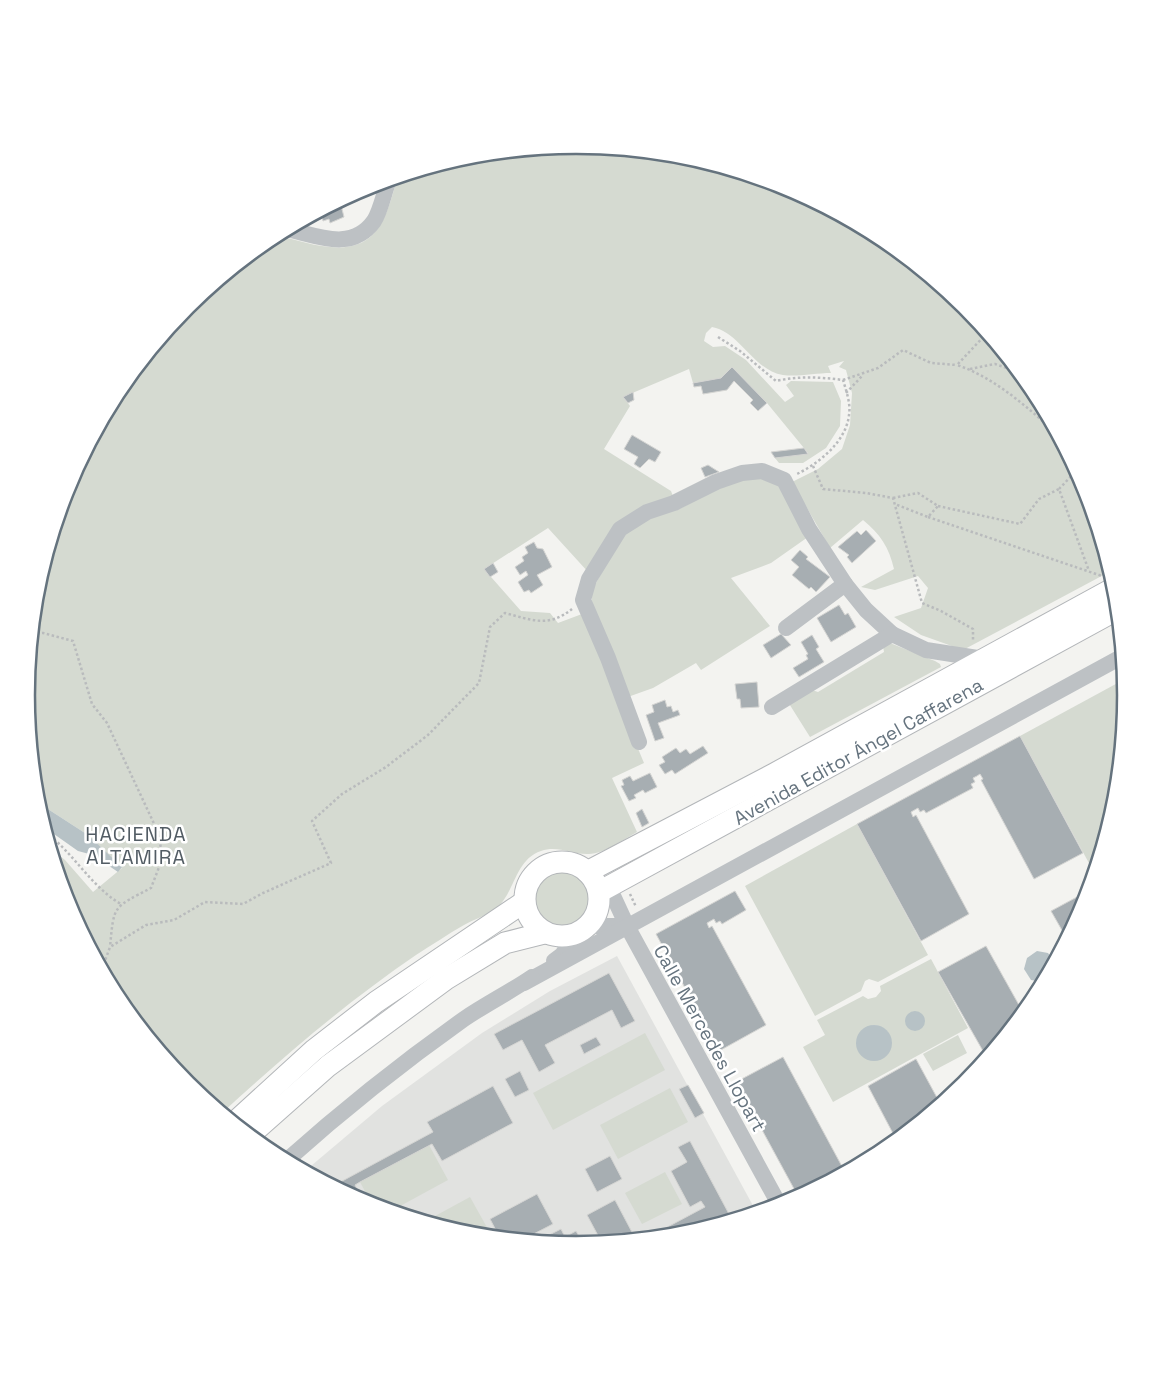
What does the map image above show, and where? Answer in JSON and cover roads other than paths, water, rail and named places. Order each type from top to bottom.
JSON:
[{"type":"main road","name":"Avenida Editor Ángel Caffarena","points":[[597,883],[774,774],[1106,583]]},
{"type":"main road","name":"Avenida Editor Ángel Caffarena","points":[[597,883],[1111,613]]},
{"type":"main road","points":[[255,1131],[328,1066],[446,980],[505,943],[544,933],[560,937],[582,930],[598,910],[597,883],[568,863],[546,866],[530,880],[524,902],[530,920],[544,933]]},
{"type":"main road","points":[[238,1118],[314,1050],[376,1002],[524,902]]},
{"type":"street","points":[[298,232],[334,240],[358,237],[375,220],[386,189]]},
{"type":"street","name":"Avenida Editor Ángel Caffarena","points":[[639,742],[608,658],[583,600],[589,578],[620,529],[647,512],[674,503],[716,482],[742,473],[762,471],[784,480],[808,529],[845,584],[866,610],[892,634],[926,650],[978,658]]},
{"type":"street","points":[[786,628],[845,584]]},
{"type":"street","points":[[772,707],[892,634]]},
{"type":"street","points":[[292,1156],[339,1113],[410,1058],[466,1018],[524,983],[1117,659]]},
{"type":"street","name":"Calle Mercedes Llopart","points":[[597,883],[627,926],[776,1199]]},
{"type":"street","points":[[524,983],[562,955],[582,930],[627,926]]},
{"type":"district","name":"HACIENDA ALTAMIRA","points":[[136,846]]}]
